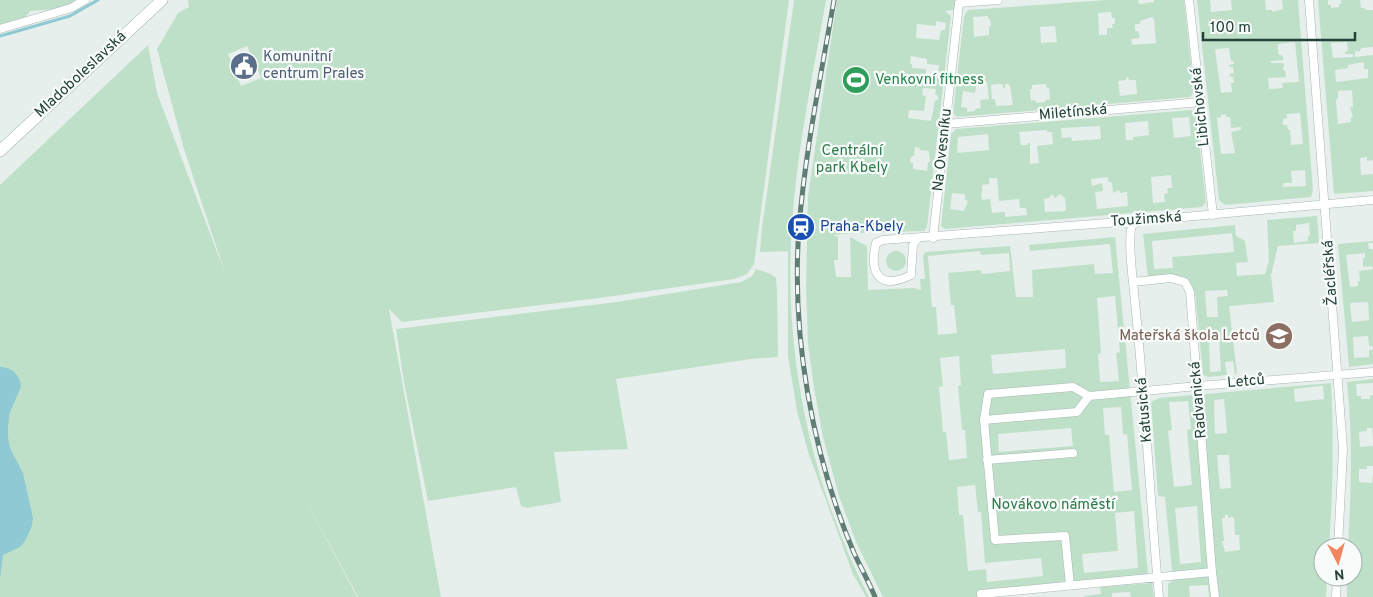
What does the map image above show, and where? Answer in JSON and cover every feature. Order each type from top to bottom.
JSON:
[{"type":"main road","name":"Mladoboleslavská","points":[[0,151],[162,0]]},
{"type":"street","points":[[0,29],[71,8],[85,0]]},
{"type":"street","name":"Na Ovesníku","points":[[933,238],[959,3],[998,0]]},
{"type":"street","name":"Libichovská","points":[[1189,0],[1213,215]]},
{"type":"street","name":"Žacléřská","points":[[1309,0],[1343,449],[1339,537]]},
{"type":"street","name":"Miletínská","points":[[946,124],[1201,102]]},
{"type":"street","name":"Toužimská","points":[[918,238],[913,244],[911,275],[895,281],[882,279],[878,276],[874,270],[873,258],[876,243],[883,240],[918,238],[933,238],[1120,222],[1133,224],[1140,221],[1373,200]]},
{"type":"street","name":"Katusická","points":[[1133,224],[1130,232],[1133,282],[1144,391],[1160,597]]},
{"type":"street","name":"Radvanická","points":[[1133,282],[1172,278],[1185,282],[1190,292],[1215,597]]},
{"type":"street","name":"Letců","points":[[987,460],[984,420],[988,394],[1073,386],[1089,396],[1373,372]]},
{"type":"street","points":[[984,420],[1077,412],[1089,396]]},
{"type":"street","points":[[1070,585],[1064,536],[996,540],[987,460],[1073,453]]},
{"type":"street","points":[[981,594],[1212,572]]},
{"type":"green space","points":[[0,0],[80,0],[57,9],[30,11],[25,18],[0,25]]},
{"type":"green space","points":[[188,0],[789,0],[754,264],[747,274],[734,279],[599,298],[402,322],[389,309],[441,597],[358,597],[302,493],[357,597],[0,597],[0,185],[148,45],[157,93],[225,273],[184,149],[157,49],[178,13],[189,7]],"holes":[[[247,46],[261,78],[241,86],[228,54]]]},
{"type":"green space","points":[[794,0],[826,0],[794,196],[790,272],[797,368],[805,416],[816,463],[848,553],[869,597],[866,597],[853,574],[808,452],[797,411],[788,356],[788,251],[760,252]]},
{"type":"green space","points":[[837,0],[956,0],[954,10],[945,11],[951,16],[927,227],[924,231],[833,235],[838,237],[838,260],[834,260],[836,277],[851,277],[850,237],[867,246],[868,290],[914,288],[921,290],[920,279],[925,279],[923,255],[926,252],[1010,246],[1016,297],[1033,297],[1032,270],[1094,264],[1095,274],[1113,273],[1110,244],[1030,251],[1029,245],[1115,237],[1148,574],[982,590],[986,597],[883,597],[856,542],[839,496],[823,437],[808,344],[806,288],[808,196]],"holes":[[[936,21],[946,23],[945,30],[941,30],[939,40],[916,38],[917,24],[936,26]],[[911,56],[927,59],[927,64],[939,65],[938,75],[926,74],[926,69],[912,68],[912,64],[910,64]],[[923,88],[936,89],[935,94],[938,96],[938,99],[935,101],[931,121],[908,118],[909,110],[924,111],[926,96],[922,95]],[[915,147],[920,148],[920,150],[929,151],[930,162],[928,162],[927,171],[913,169],[913,163],[910,162],[911,157],[914,156]],[[980,251],[981,255],[1009,253],[1010,271],[982,274],[981,270],[948,273],[951,305],[954,305],[957,333],[938,335],[936,307],[932,307],[928,256]],[[1115,296],[1120,352],[1116,353],[1119,381],[1100,382],[1098,354],[1101,353],[1097,298]],[[1065,349],[1066,368],[993,374],[991,355]],[[959,356],[961,385],[958,386],[967,458],[949,460],[946,432],[943,432],[939,387],[943,386],[940,358]],[[1121,407],[1123,434],[1127,434],[1132,490],[1114,492],[1109,435],[1105,435],[1103,408]],[[1071,428],[1073,446],[999,452],[998,434]],[[975,485],[978,512],[981,512],[985,563],[1041,558],[1043,576],[987,582],[986,569],[968,571],[963,515],[959,515],[957,487]],[[1134,511],[1138,568],[1084,573],[1082,554],[1118,551],[1115,513]]]},
{"type":"green space","points":[[1107,0],[1138,0],[1139,4],[1154,2],[1154,0],[1184,0],[1194,92],[1190,97],[957,117],[953,113],[964,16],[968,10]],"holes":[[[1111,12],[1112,18],[1115,18],[1115,24],[1112,24],[1113,28],[1107,28],[1107,35],[1099,35],[1098,13]],[[988,16],[991,26],[989,26],[989,35],[974,37],[973,17]],[[1152,17],[1154,19],[1156,43],[1132,45],[1131,39],[1140,38],[1138,31],[1135,31],[1135,24],[1140,24],[1140,21]],[[1055,26],[1057,42],[1041,43],[1040,27]],[[1128,77],[1129,80],[1136,80],[1137,94],[1120,96],[1118,81],[1126,80]],[[977,82],[987,82],[989,99],[980,100],[981,108],[967,112],[967,108],[961,107],[963,91],[975,93]],[[999,84],[1003,85],[1003,88],[1005,88],[1005,84],[1010,86],[1013,105],[996,106],[995,99],[992,99],[991,85]],[[1046,84],[1047,88],[1049,88],[1050,99],[1045,102],[1036,103],[1035,100],[1031,101],[1030,89],[1032,89],[1032,85]]]},
{"type":"green space","points":[[1197,0],[1210,0],[1211,12],[1232,10],[1231,0],[1265,0],[1266,10],[1272,10],[1272,12],[1283,9],[1282,0],[1298,0],[1313,190],[1311,197],[1225,205],[1219,200]],"holes":[[[1295,42],[1299,82],[1282,83],[1283,88],[1269,89],[1268,78],[1286,77],[1285,70],[1283,70],[1284,63],[1271,63],[1271,61],[1283,60],[1283,56],[1278,54],[1278,44]],[[1229,48],[1231,61],[1234,64],[1229,65],[1229,67],[1233,67],[1234,73],[1229,74],[1233,77],[1234,83],[1231,83],[1232,92],[1221,93],[1215,49]],[[1300,113],[1303,144],[1291,145],[1290,130],[1288,130],[1287,125],[1283,125],[1283,119],[1287,118],[1287,114]],[[1226,114],[1226,117],[1230,117],[1231,128],[1241,127],[1241,130],[1231,132],[1235,153],[1221,154],[1217,118],[1221,117],[1221,115]],[[1305,170],[1306,186],[1282,187],[1284,183],[1292,183],[1291,171]]]},
{"type":"green space","points":[[1318,0],[1328,0],[1328,5],[1331,5],[1331,8],[1339,7],[1341,0],[1360,0],[1361,8],[1373,10],[1373,47],[1361,48],[1360,51],[1355,51],[1355,57],[1373,55],[1373,160],[1367,161],[1367,157],[1360,158],[1361,175],[1373,174],[1373,191],[1334,194]],"holes":[[[1347,42],[1348,51],[1345,54],[1353,54],[1353,57],[1333,58],[1331,43]],[[1364,62],[1364,69],[1368,69],[1368,78],[1336,82],[1335,70],[1348,68],[1348,65]],[[1352,90],[1353,107],[1350,107],[1353,117],[1351,117],[1351,122],[1338,124],[1336,101],[1338,91]]]},
{"type":"green space","points":[[1192,110],[1196,114],[1206,202],[1202,207],[945,229],[941,226],[951,134],[956,129]],"holes":[[[1189,117],[1191,136],[1174,138],[1172,118]],[[1148,121],[1149,135],[1126,140],[1125,123]],[[1100,126],[1101,139],[1072,141],[1071,137],[1062,138],[1061,128]],[[1047,130],[1047,132],[1052,132],[1053,144],[1037,146],[1039,163],[1030,164],[1030,143],[1021,145],[1019,132]],[[988,134],[989,150],[957,153],[958,137]],[[1171,175],[1172,188],[1167,188],[1168,193],[1164,194],[1165,202],[1153,203],[1151,177]],[[1108,177],[1108,181],[1112,183],[1113,193],[1119,190],[1120,193],[1127,192],[1128,206],[1097,209],[1095,192],[1103,191],[1102,183],[1092,186],[1091,179]],[[989,178],[997,178],[999,201],[1019,199],[1020,208],[1026,208],[1027,215],[1005,217],[1005,212],[992,213],[990,199],[982,200],[982,185],[989,184]],[[952,193],[965,194],[965,200],[968,201],[964,211],[950,209]],[[1052,194],[1055,198],[1060,194],[1065,198],[1066,211],[1045,212],[1044,199],[1049,198]]]},
{"type":"green space","points":[[1317,216],[1319,243],[1278,246],[1271,275],[1274,302],[1229,306],[1237,374],[1235,374],[1233,361],[1225,362],[1227,375],[1208,377],[1203,375],[1195,292],[1189,281],[1176,275],[1148,278],[1143,234],[1235,225],[1236,236],[1245,241],[1248,262],[1236,263],[1237,276],[1265,274],[1269,261],[1267,220]],"holes":[[[1309,223],[1310,235],[1308,236],[1308,241],[1294,243],[1293,231],[1296,231],[1296,225]],[[1232,233],[1234,252],[1172,257],[1173,268],[1154,269],[1152,241]],[[1227,290],[1228,296],[1217,297],[1218,317],[1207,317],[1205,291]],[[1219,336],[1221,371],[1210,372],[1209,337]]]},
{"type":"green space","points":[[1373,241],[1373,243],[1368,243],[1369,249],[1373,249],[1373,269],[1373,349],[1373,364],[1349,367],[1338,244]],"holes":[[[1365,253],[1363,267],[1372,266],[1373,269],[1359,271],[1360,281],[1358,281],[1358,286],[1350,287],[1346,255]],[[1368,302],[1369,320],[1352,322],[1350,303]],[[1368,336],[1369,346],[1372,346],[1373,349],[1369,350],[1369,357],[1354,358],[1353,337]]]},
{"type":"green space","points":[[896,251],[903,254],[906,261],[903,268],[896,271],[889,268],[886,261],[889,254]]},
{"type":"green space","points":[[756,269],[771,274],[776,278],[778,357],[751,359],[616,379],[628,449],[554,452],[561,502],[527,508],[521,506],[516,487],[428,501],[404,382],[396,329],[617,302],[741,282],[752,276]]},
{"type":"green space","points":[[1373,379],[1373,383],[1356,384],[1357,396],[1361,396],[1361,399],[1370,399],[1370,396],[1373,395],[1373,439],[1372,428],[1359,432],[1360,447],[1373,446],[1373,466],[1367,466],[1367,469],[1359,469],[1359,482],[1372,483],[1373,473],[1373,597],[1347,597],[1347,587],[1363,587],[1363,537],[1348,537],[1351,464],[1347,382]]},
{"type":"green space","points":[[1331,383],[1333,445],[1329,537],[1313,537],[1313,587],[1326,587],[1326,597],[1209,597],[1208,585],[1189,586],[1190,597],[1168,597],[1168,584],[1173,580],[1165,497],[1158,496],[1151,402],[1159,398]],"holes":[[[1323,386],[1324,399],[1295,402],[1294,389]],[[1224,399],[1227,433],[1215,434],[1215,400]],[[1188,401],[1191,429],[1187,430],[1192,485],[1174,487],[1168,431],[1172,430],[1169,402]],[[1217,455],[1229,455],[1231,488],[1220,489]],[[1197,506],[1201,562],[1180,564],[1175,508]],[[1225,515],[1228,515],[1228,518],[1234,517],[1235,535],[1239,535],[1240,550],[1225,552],[1222,541],[1224,541],[1222,518],[1225,518]]]},
{"type":"green space","points":[[1152,583],[1154,597],[1131,597],[1130,592],[1112,593],[1112,597],[1084,597],[1101,594],[1100,587]]},
{"type":"water","points":[[0,367],[12,370],[18,376],[21,383],[10,412],[8,437],[10,448],[23,473],[33,518],[32,526],[25,541],[20,547],[3,555],[0,579]]},
{"type":"waterway","points":[[0,36],[70,16],[98,0]]},
{"type":"railway","points":[[834,0],[805,171],[799,228],[798,310],[808,394],[816,435],[839,515],[854,553],[875,597]]},
{"type":"place","name":"Komunitní centrum Prales","points":[[244,66]]},
{"type":"place","name":"Venkovní fitness","points":[[856,80]]},
{"type":"place","name":"Praha-Kbely","points":[[801,227]]},
{"type":"place","name":"Mateřská škola Letců","points":[[1279,336]]},
{"type":"park label","name":"Centrální park Kbely","points":[[852,160]]},
{"type":"park label","name":"Novákovo náměstí","points":[[1053,505]]}]
